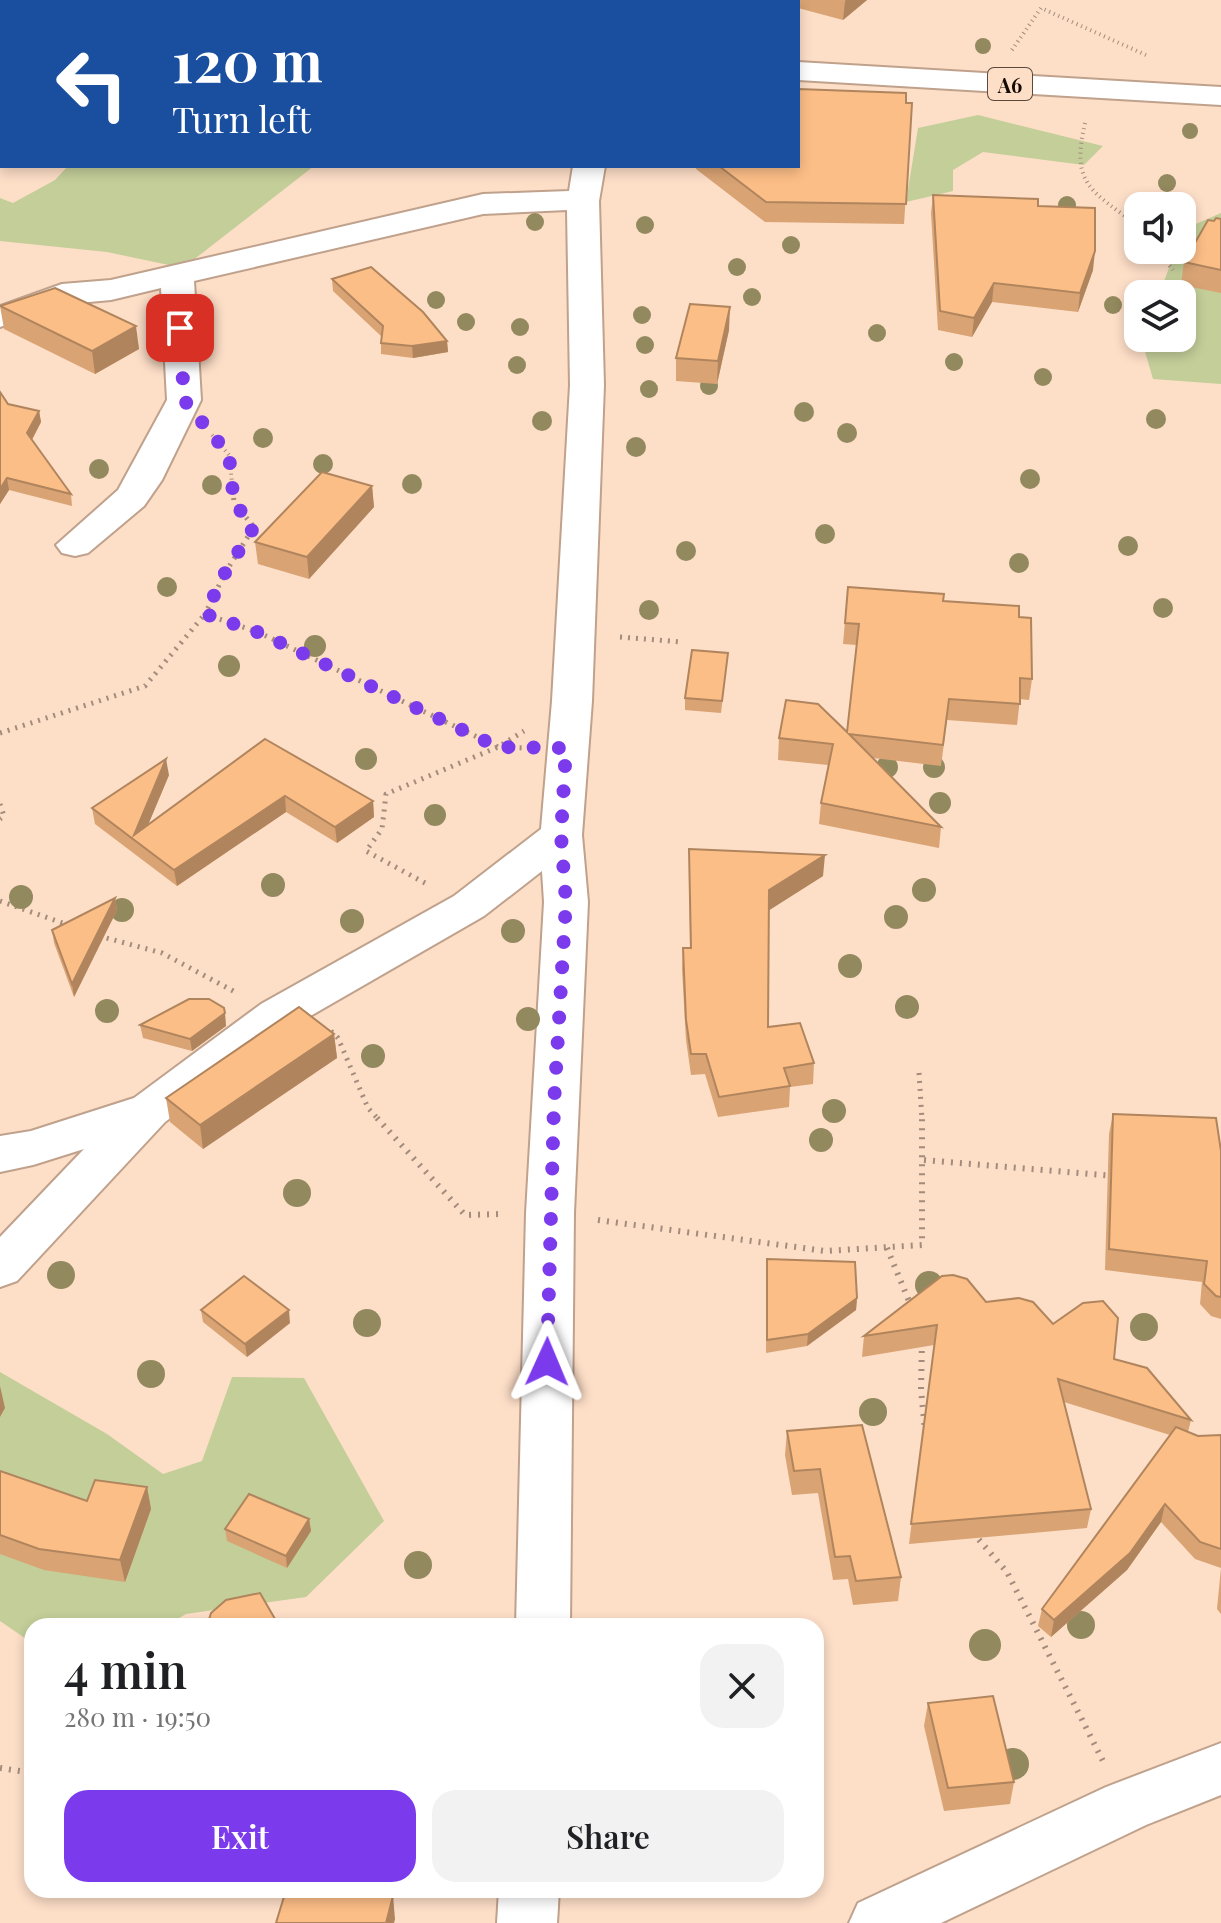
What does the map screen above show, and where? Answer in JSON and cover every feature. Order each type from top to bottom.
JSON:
[{"type":"street","name":"A6","points":[[800,71],[1216,96]]},
{"type":"street","points":[[0,317],[62,294],[111,290],[483,204],[545,199],[586,183],[587,385],[572,701],[561,835],[566,902],[550,1213],[543,1618]]},
{"type":"street","points":[[75,545],[131,498],[144,480],[184,400],[177,275]]},
{"type":"street","points":[[0,1268],[150,1110],[277,1015],[469,906],[561,835]]},
{"type":"street","points":[[0,1154],[33,1148],[150,1110]]},
{"type":"street","points":[[879,1923],[1126,1806],[1221,1769]]},
{"type":"street","points":[[527,1923],[529,1898]]},
{"type":"path","points":[[985,83],[1041,8],[1147,56],[1216,96]]},
{"type":"path","points":[[1117,88],[1094,101],[1078,152],[1085,184],[1124,215]]},
{"type":"path","points":[[1168,264],[1173,270]]},
{"type":"path","points":[[0,733],[145,686],[205,614],[225,573],[254,527],[234,503],[229,455],[184,400]]},
{"type":"path","points":[[205,614],[260,633],[498,747],[566,748]]},
{"type":"path","points":[[574,634],[682,642]]},
{"type":"path","points":[[469,906],[366,851],[382,829],[386,794],[498,747],[572,701]]},
{"type":"path","points":[[0,804],[4,816],[0,819]]},
{"type":"path","points":[[0,901],[75,927]]},
{"type":"path","points":[[90,933],[162,953],[277,1015]]},
{"type":"path","points":[[323,1023],[338,1038],[368,1108],[465,1215],[550,1213],[825,1251],[922,1245],[924,1160],[919,1073]]},
{"type":"path","points":[[924,1160],[1127,1177]]},
{"type":"path","points":[[887,1248],[917,1319]]},
{"type":"path","points":[[923,1333],[921,1389],[925,1437]]},
{"type":"path","points":[[969,1528],[1007,1572],[1126,1806]]},
{"type":"path","points":[[0,1768],[24,1772]]},
{"type":"green space","points":[[978,115],[1103,146],[1084,165],[983,152],[953,170],[953,191],[906,202],[918,128]]},
{"type":"green space","points":[[66,168],[311,168],[183,268],[107,252],[0,241],[0,198],[13,203],[55,180]]},
{"type":"green space","points":[[1221,213],[1221,384],[1153,379],[1145,352],[1196,352],[1196,280],[1164,280],[1171,264],[1196,264],[1196,224]]},
{"type":"green space","points":[[0,1372],[107,1434],[163,1474],[202,1461],[232,1377],[304,1378],[384,1521],[306,1597],[186,1614],[179,1618],[24,1618],[24,1638],[0,1621]]},
{"type":"building","points":[[800,89],[906,93],[906,103],[912,103],[906,204],[766,202],[722,168],[800,168]]},
{"type":"building","points":[[933,195],[1038,199],[1038,206],[1095,208],[1095,251],[1080,293],[994,283],[974,318],[940,311]]},
{"type":"building","points":[[1221,219],[1221,270],[1193,264],[1196,264],[1196,241],[1208,220]]},
{"type":"building","points":[[371,267],[423,312],[447,341],[412,346],[381,343],[383,326],[332,279]]},
{"type":"building","points":[[55,288],[136,326],[92,351],[0,306]]},
{"type":"building","points":[[690,304],[730,307],[718,361],[676,358]]},
{"type":"building","points":[[0,392],[8,404],[39,411],[27,433],[71,494],[7,478],[0,489]]},
{"type":"building","points":[[322,472],[372,486],[307,557],[255,542]]},
{"type":"building","points":[[848,587],[944,594],[943,601],[1019,606],[1019,617],[1031,618],[1032,679],[1020,678],[1020,704],[949,699],[943,745],[849,734],[941,827],[821,803],[833,744],[779,738],[786,700],[818,704],[847,732],[859,624],[845,623]]},
{"type":"building","points":[[692,650],[728,653],[722,701],[685,698]]},
{"type":"building","points":[[265,739],[373,801],[335,827],[285,796],[174,870],[92,808],[166,759],[134,835]]},
{"type":"building","points":[[689,849],[825,855],[769,890],[768,1027],[800,1023],[814,1063],[784,1068],[790,1086],[719,1097],[706,1054],[691,1054],[686,1020],[683,948],[691,948]]},
{"type":"building","points":[[115,898],[72,984],[52,930]]},
{"type":"building","points":[[189,999],[209,999],[224,1008],[225,1013],[190,1039],[140,1025]]},
{"type":"building","points":[[299,1007],[334,1034],[200,1125],[166,1098]]},
{"type":"building","points":[[1113,1114],[1216,1118],[1221,1151],[1221,1297],[1204,1284],[1207,1261],[1109,1249]]},
{"type":"building","points":[[767,1259],[855,1262],[857,1298],[808,1334],[767,1340]]},
{"type":"building","points":[[244,1276],[289,1310],[245,1344],[201,1310]]},
{"type":"building","points":[[942,1276],[967,1279],[986,1302],[1019,1298],[1033,1302],[1053,1324],[1083,1303],[1103,1301],[1118,1318],[1114,1359],[1147,1368],[1191,1420],[1058,1379],[1091,1509],[911,1524],[937,1325],[864,1336]]},
{"type":"building","points":[[862,1425],[901,1577],[856,1581],[850,1556],[835,1557],[820,1469],[794,1471],[787,1431]]},
{"type":"building","points":[[1176,1427],[1198,1436],[1221,1435],[1221,1549],[1200,1542],[1165,1504],[1130,1553],[1054,1620],[1042,1609]]},
{"type":"building","points":[[0,1471],[87,1501],[95,1480],[147,1487],[120,1560],[39,1549],[0,1535]]},
{"type":"building","points":[[249,1494],[309,1519],[286,1556],[225,1529]]},
{"type":"building","points":[[260,1593],[274,1618],[209,1618],[226,1600]]},
{"type":"building","points":[[993,1696],[1014,1782],[948,1788],[928,1703]]},
{"type":"building","points":[[284,1898],[392,1898],[386,1923],[276,1923]]},
{"type":"route","points":[[180,328],[184,400],[229,455],[234,503],[254,527],[225,573],[205,614],[260,633],[498,747],[566,748],[561,835],[566,902],[557,1021],[547,1362]]}]
